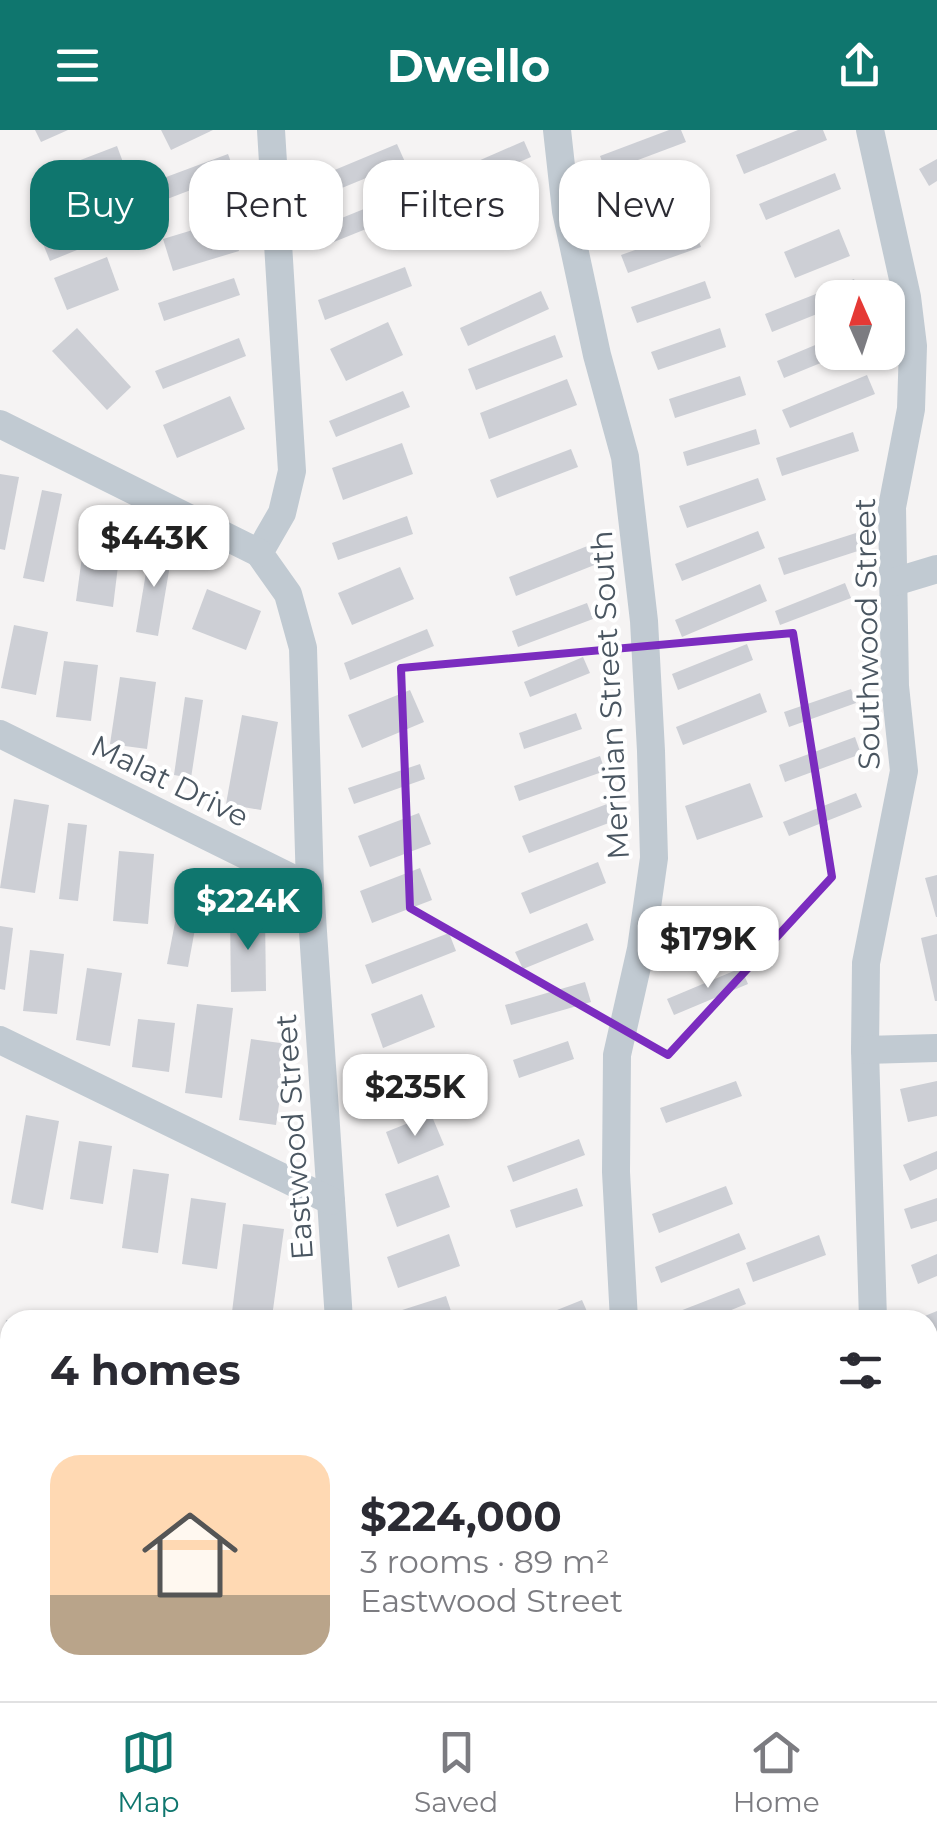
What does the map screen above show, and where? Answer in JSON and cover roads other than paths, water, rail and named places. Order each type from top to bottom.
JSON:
[{"type":"street","points":[[0,424],[259,552],[282,513],[292,471],[271,130]]},
{"type":"street","name":"Meridian Street South","points":[[557,130],[566,212],[597,354],[625,457],[644,621],[654,858],[641,950],[617,1055],[616,1172],[623,1310]]},
{"type":"street","name":"Southwood Street","points":[[870,130],[907,298],[913,346],[911,409],[892,508],[895,686],[904,771],[866,963],[873,1310]]},
{"type":"street","name":"Eastwood Street","points":[[259,552],[288,594],[302,648],[310,888],[338,1310]]},
{"type":"street","points":[[894,582],[937,570]]},
{"type":"street","name":"Malat Drive","points":[[0,734],[310,888]]},
{"type":"street","points":[[0,1040],[331,1201]]},
{"type":"street","points":[[865,1050],[937,1048]]}]
